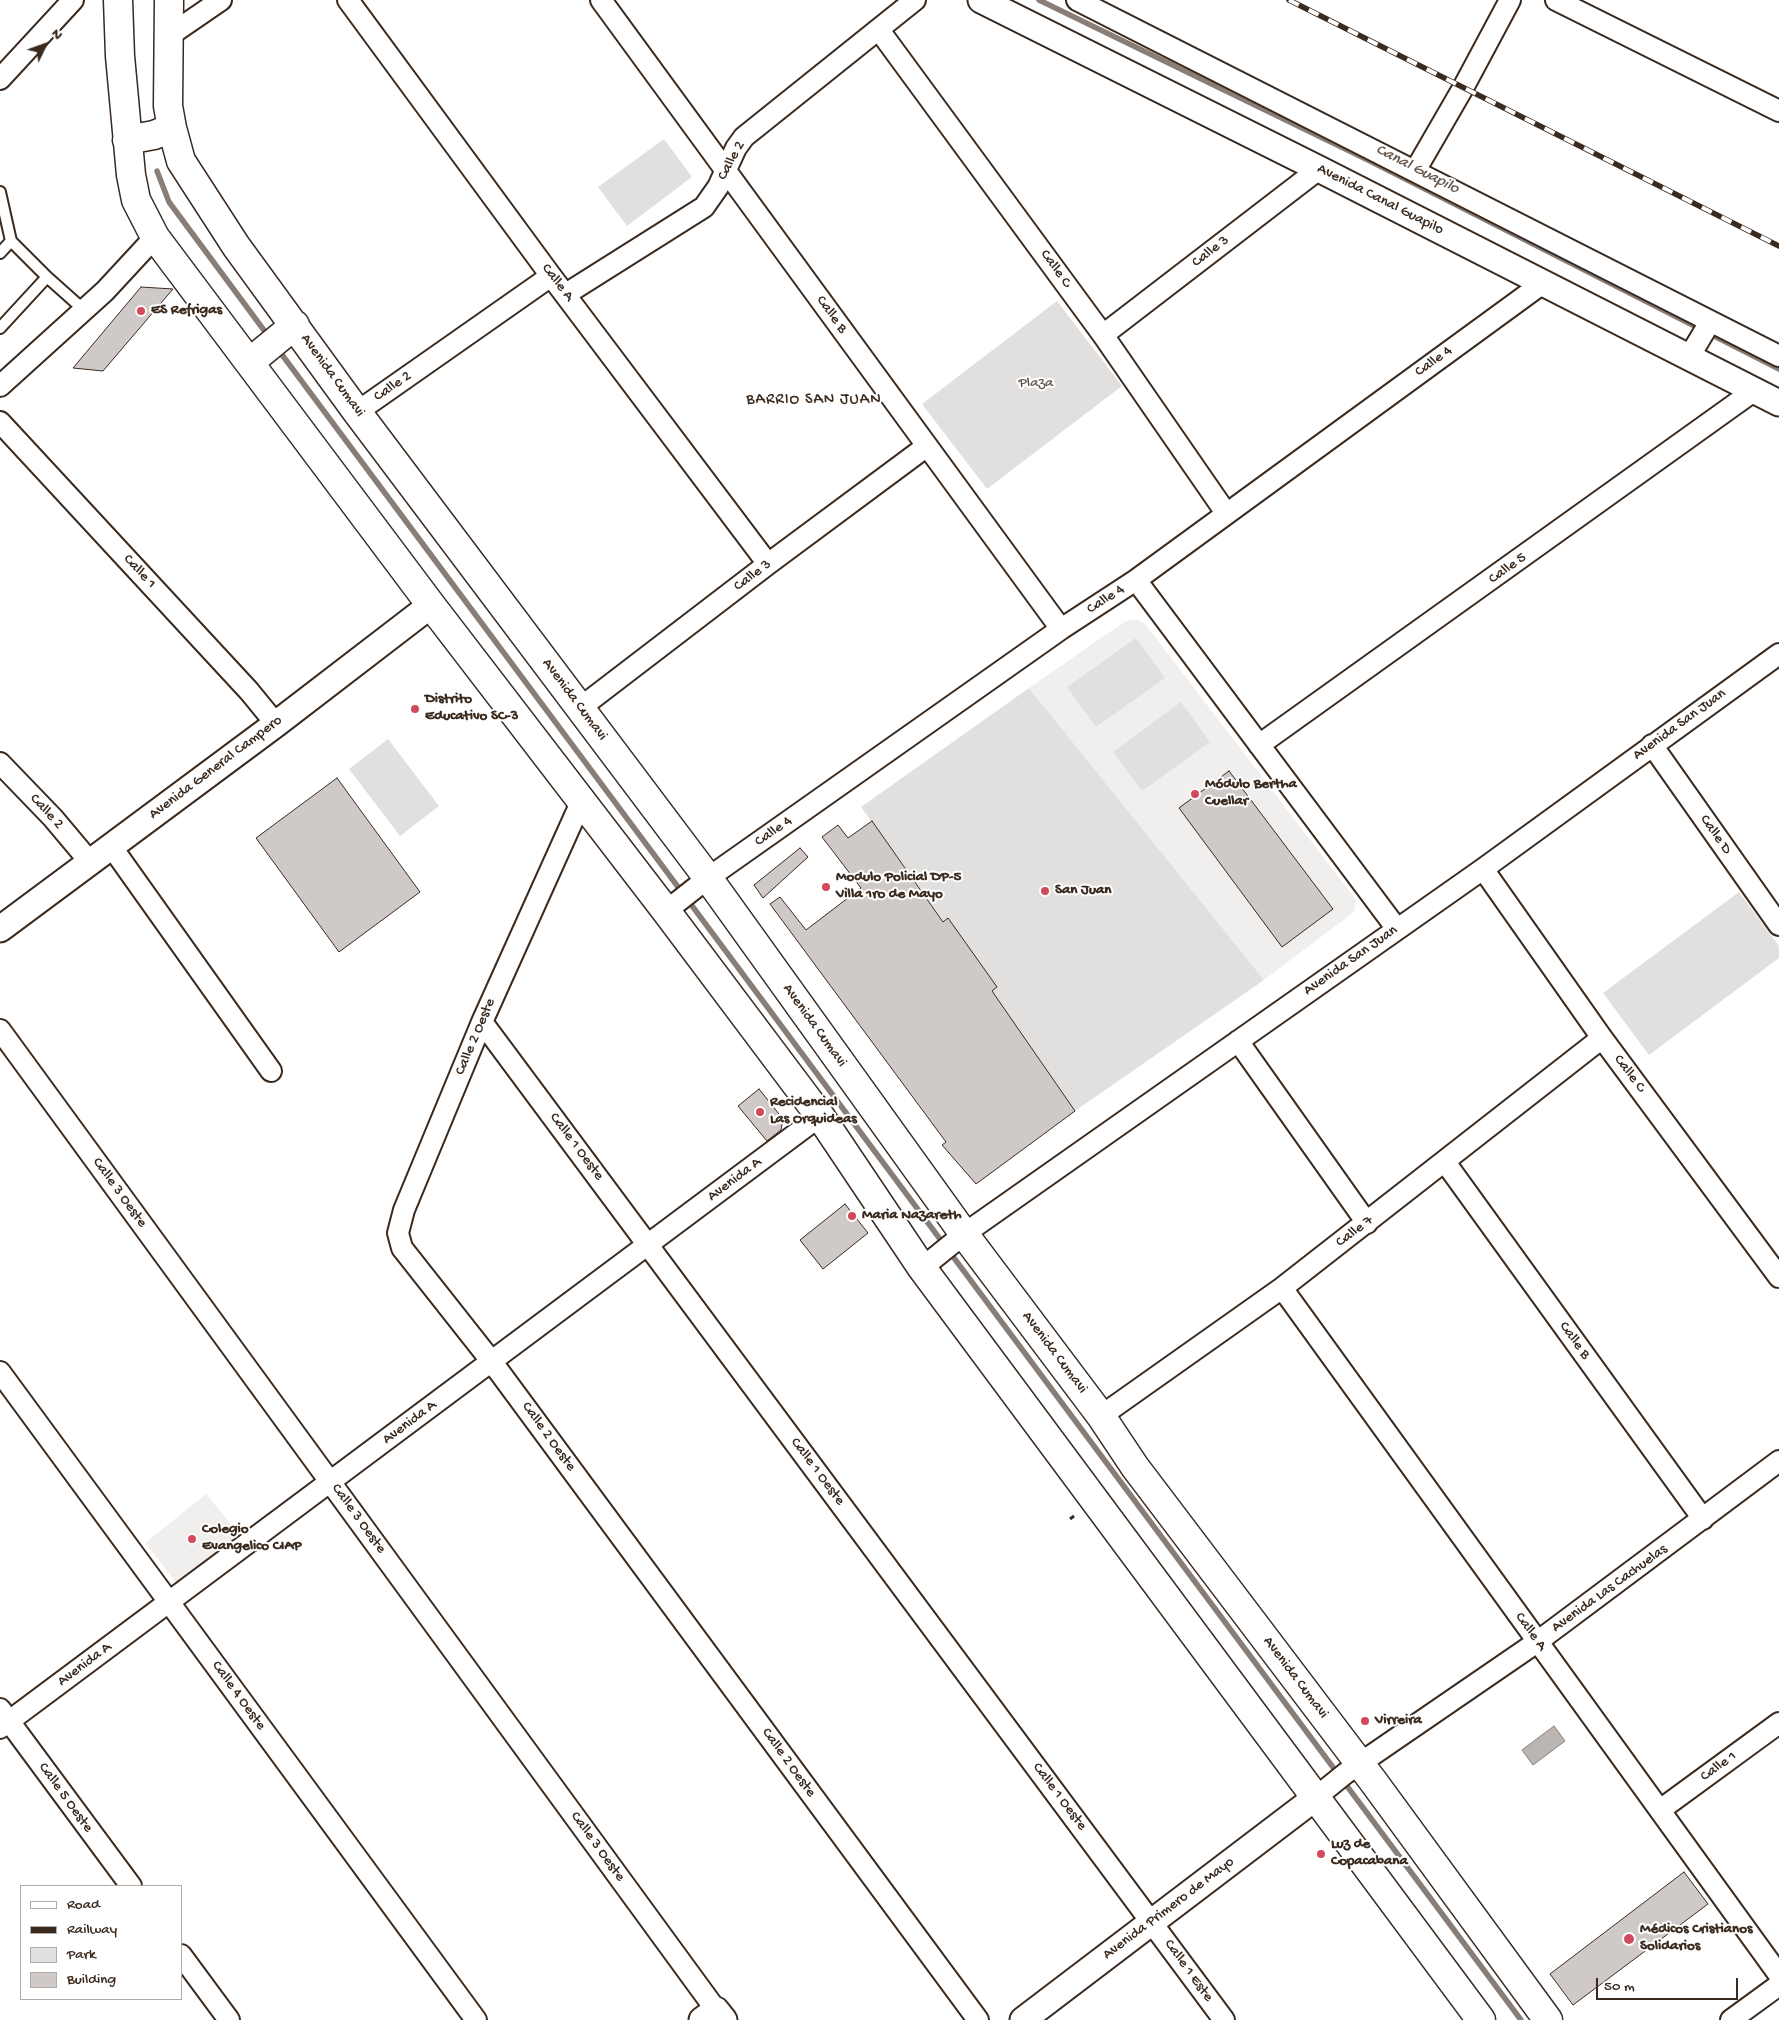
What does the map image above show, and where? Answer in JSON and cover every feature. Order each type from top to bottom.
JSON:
[{"type":"main road","points":[[118,0],[120,56],[127,140],[136,200],[155,237],[199,297],[256,357],[431,605],[582,800],[673,906],[927,1265],[1481,2020]]},
{"type":"main road","name":"Avenida Cumavi","points":[[169,0],[168,106],[181,161],[291,329],[357,412],[580,708],[702,883],[959,1238],[1101,1416],[1352,1768],[1548,2020]]},
{"type":"main road","points":[[127,140],[154,135],[172,128]]},
{"type":"main road","points":[[256,357],[291,329]]},
{"type":"street","points":[[2,73],[73,0]]},
{"type":"street","points":[[170,36],[221,0]]},
{"type":"street","name":"Calle A","points":[[348,0],[551,276],[768,564]]},
{"type":"street","name":"Calle B","points":[[601,0],[1060,630]]},
{"type":"street","name":"Calle 2","points":[[566,294],[704,207],[718,187],[736,148],[744,138],[915,0]]},
{"type":"street","name":"Avenida Canal Guapilo","points":[[981,0],[1319,169],[1543,284],[1691,354],[1779,402]]},
{"type":"street","points":[[1078,0],[1415,170],[1708,326],[1779,356]]},
{"type":"street","points":[[1415,170],[1463,88],[1510,0]]},
{"type":"street","points":[[1556,0],[1779,111]]},
{"type":"street","name":"Calle C","points":[[879,30],[1103,335],[1226,513]]},
{"type":"street","name":"Calle 3","points":[[1103,335],[1319,169]]},
{"type":"street","points":[[0,386],[105,291],[155,237]]},
{"type":"street","name":"Calle 2","points":[[357,412],[551,276]]},
{"type":"street","name":"Calle 4","points":[[673,906],[702,883],[1060,630],[1136,580],[1543,284]]},
{"type":"street","points":[[1691,354],[1708,326]]},
{"type":"street","name":"Calle 5","points":[[1259,746],[1755,390]]},
{"type":"street","name":"Calle 1","points":[[0,422],[249,692],[276,724]]},
{"type":"street","name":"Calle 3","points":[[580,708],[768,564],[927,446]]},
{"type":"street","points":[[1136,580],[1397,929]]},
{"type":"street","name":"Avenida General Campero","points":[[0,929],[276,724],[431,605]]},
{"type":"street","name":"Avenida San Juan","points":[[927,1265],[959,1238],[1483,869],[1779,654]]},
{"type":"street","name":"Calle D","points":[[1652,745],[1778,922]]},
{"type":"street","name":"Calle 2","points":[[0,763],[53,818],[90,862]]},
{"type":"street","name":"Calle 2 Oeste","points":[[582,800],[482,1022],[404,1210],[398,1233],[402,1248],[492,1362],[978,2020]]},
{"type":"street","points":[[111,846],[271,1071]]},
{"type":"street","name":"Calle C","points":[[1483,869],[1602,1038],[1779,1277]]},
{"type":"street","name":"Calle 1 Oeste","points":[[482,1022],[1152,1922]]},
{"type":"street","name":"Calle 3 Oeste","points":[[0,1030],[331,1482],[714,2017]]},
{"type":"street","name":"Calle 7","points":[[1101,1416],[1282,1288],[1602,1038]]},
{"type":"street","points":[[1238,1041],[1367,1223]]},
{"type":"street","name":"Avenida A","points":[[3,1720],[169,1602],[820,1116]]},
{"type":"street","name":"Calle B","points":[[1445,1162],[1704,1519]]},
{"type":"street","name":"Calle A","points":[[1282,1288],[1779,1975]]},
{"type":"street","name":"Calle 4 Oeste","points":[[0,1372],[476,2020]]},
{"type":"street","name":"Avenida Las Cachuelas","points":[[1318,1796],[1352,1768],[1537,1642],[1704,1519],[1779,1461]]},
{"type":"street","name":"Calle 5 Oeste","points":[[3,1720],[129,1885]]},
{"type":"street","name":"Calle 1","points":[[1660,1810],[1779,1723]]},
{"type":"street","name":"Avenida Primero de Mayo","points":[[1022,2020],[1318,1796]]},
{"type":"street","name":"Calle 1 Este","points":[[1152,1922],[1224,2020]]},
{"type":"street","points":[[182,1956],[229,2020]]},
{"type":"street","points":[[1731,2020],[1779,1985]]},
{"type":"lane","points":[[0,192],[11,241],[84,310]]},
{"type":"lane","points":[[0,252],[11,241]]},
{"type":"lane","points":[[0,328],[47,277]]},
{"type":"shaded area","name":"Módulo Bertha Cuellar","points":[[1138,620],[1146,625],[1356,900],[1354,912],[1264,980],[1029,688],[1124,622]]},
{"type":"shaded area","name":"Colegio Evangelico CIAP","points":[[206,1494],[239,1534],[177,1583],[145,1543]]},
{"type":"shaded area","points":[[1554,1726],[1565,1741],[1533,1765],[1522,1750]]},
{"type":"green space","points":[[664,139],[692,177],[627,226],[598,187]]},
{"type":"green space","name":"Plaza","points":[[1057,301],[1122,386],[987,489],[922,404]]},
{"type":"green space","points":[[1136,638],[1165,678],[1096,727],[1067,687]]},
{"type":"green space","name":"San Juan","points":[[1029,688],[1264,980],[1075,1111],[914,879],[861,807]]},
{"type":"green space","points":[[1181,702],[1210,742],[1142,791],[1113,752]]},
{"type":"green space","points":[[388,739],[439,806],[400,836],[349,769]]},
{"type":"green space","points":[[1739,892],[1779,946],[1779,958],[1649,1055],[1603,993]]},
{"type":"building","points":[[141,287],[173,289],[103,371],[73,368]]},
{"type":"building","points":[[1229,771],[1333,909],[1282,947],[1179,808]]},
{"type":"building","points":[[337,778],[420,892],[339,952],[256,838]]},
{"type":"building","points":[[872,821],[943,922],[948,918],[997,987],[992,991],[1075,1111],[976,1184],[942,1145],[946,1142],[770,904],[780,897],[806,930],[861,888],[822,837],[838,825],[848,838]]},
{"type":"building","points":[[800,848],[808,857],[763,898],[754,885]]},
{"type":"building","name":"Recidencial Las Orquideas","points":[[759,1089],[783,1119],[781,1130],[767,1141],[738,1106]]},
{"type":"building","points":[[845,1204],[868,1233],[823,1269],[800,1240]]},
{"type":"building","name":"Médicos Cristianos Solidarios","points":[[1684,1872],[1708,1904],[1573,2005],[1550,1974]]},
{"type":"waterway","name":"Canal Guapilo","points":[[1039,0],[1370,161],[1779,369]]},
{"type":"waterway","points":[[157,171],[169,202],[269,337]]},
{"type":"waterway","points":[[277,348],[1521,2020]]},
{"type":"railway","points":[[1289,0],[1779,246]]},
{"type":"place","name":"ES Refrigas","points":[[141,311]]},
{"type":"place","name":"Distrito Educativo SC-3","points":[[415,709]]},
{"type":"place","name":"Módulo Bertha Cuellar","points":[[1195,794]]},
{"type":"place","name":"Modulo Policial DP-5 Villa 1ro de Mayo","points":[[826,887]]},
{"type":"place","name":"San Juan","points":[[1045,891]]},
{"type":"place","name":"Recidencial Las Orquideas","points":[[760,1112]]},
{"type":"place","name":"Maria Nazareth","points":[[852,1216]]},
{"type":"place","name":"Colegio Evangelico CIAP","points":[[192,1539]]},
{"type":"place","name":"Virreira","points":[[1365,1721]]},
{"type":"place","name":"Luz de Copacabana","points":[[1321,1854]]},
{"type":"place","name":"Médicos Cristianos Solidarios","points":[[1629,1939]]},
{"type":"district","name":"BARRIO SAN JUAN","points":[[814,401]]}]
